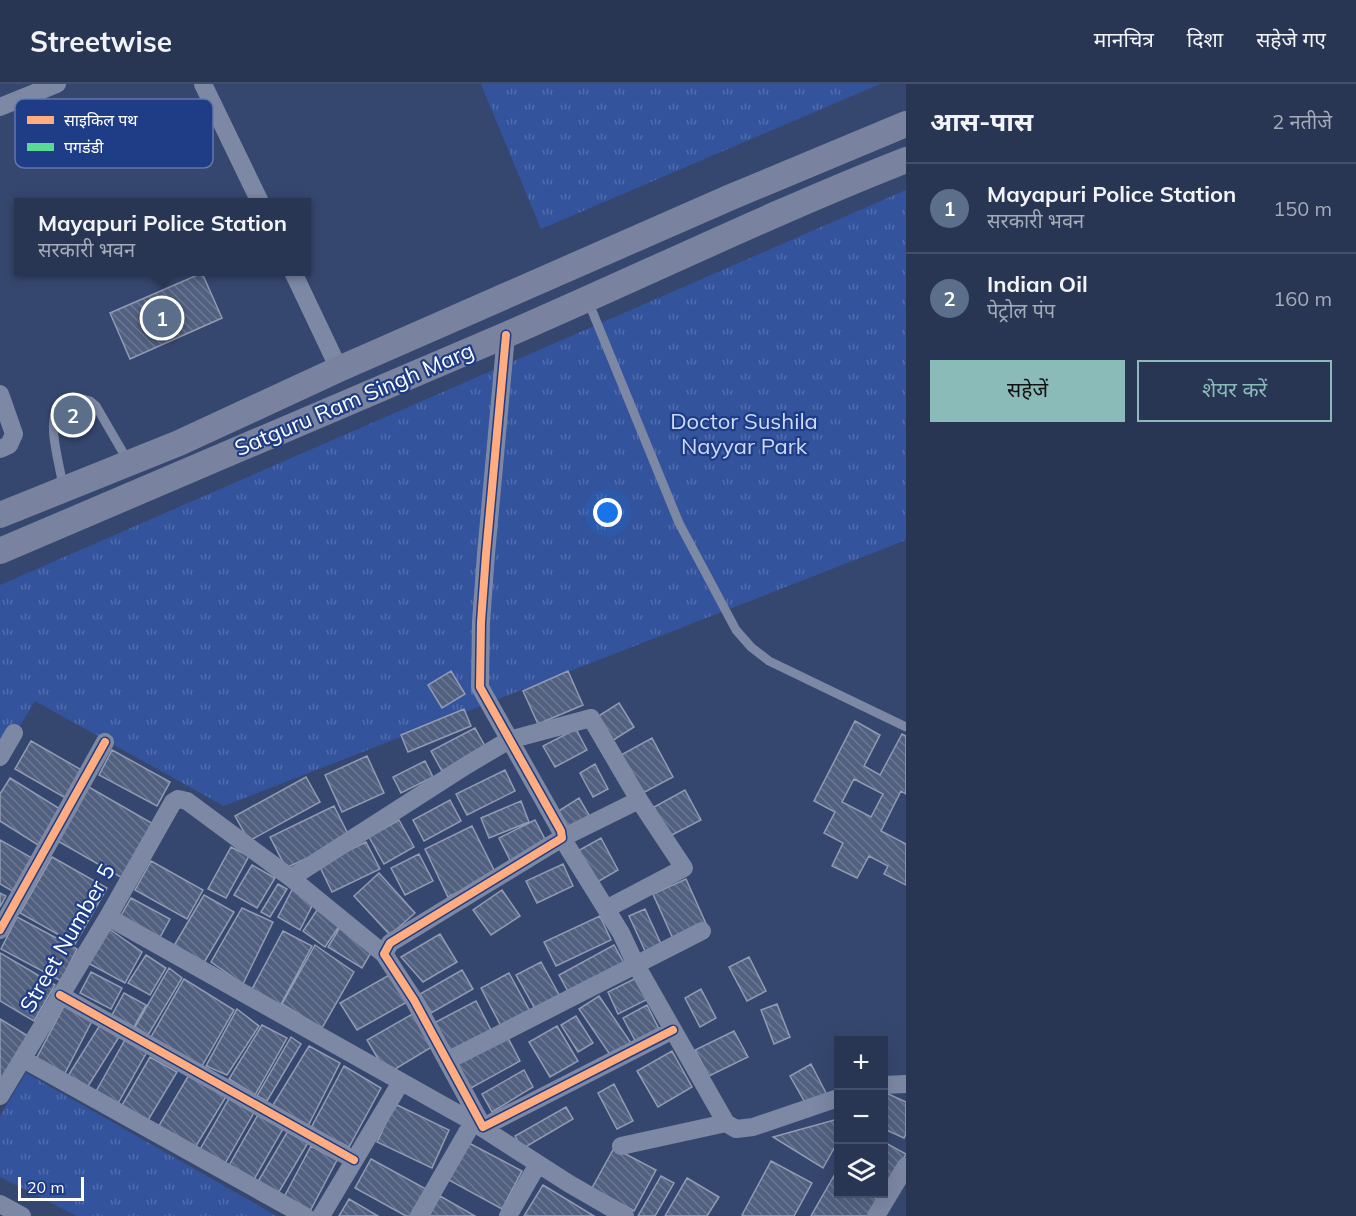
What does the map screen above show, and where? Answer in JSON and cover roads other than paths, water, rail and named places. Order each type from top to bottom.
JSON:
[{"type":"main road","name":"Satguru Ram Singh Marg","points":[[0,515],[179,443],[339,369],[720,202],[906,124]]},
{"type":"main road","name":"Satguru Ram Singh Marg","points":[[0,551],[506,335],[842,185],[906,160]]},
{"type":"street","points":[[20,99],[57,84]]},
{"type":"street","points":[[203,84],[210,99]]},
{"type":"street","points":[[0,107],[15,101]]},
{"type":"street","points":[[213,105],[258,198]]},
{"type":"street","points":[[295,276],[339,369]]},
{"type":"street","points":[[506,335],[486,554],[481,622],[480,687],[561,831],[562,838],[621,933],[636,965],[726,1124],[736,1129],[753,1127],[834,1099]]},
{"type":"street","points":[[0,394],[14,434],[9,445],[0,449]]},
{"type":"street","points":[[478,1124],[414,1000],[384,954],[291,878],[509,740],[591,718],[639,800],[684,868],[606,909]]},
{"type":"street","points":[[0,757],[14,733]]},
{"type":"street","points":[[0,930],[105,742]]},
{"type":"street","points":[[384,954],[390,943],[562,838],[639,800]]},
{"type":"street","name":"Street Number 5","points":[[0,1096],[108,917],[173,802],[187,801],[291,878]]},
{"type":"street","points":[[108,917],[478,1124],[538,1164],[625,1216]]},
{"type":"street","points":[[447,1061],[702,931]]},
{"type":"street","points":[[60,996],[354,1160]]},
{"type":"street","points":[[419,1216],[478,1124],[673,1030]]},
{"type":"street","points":[[23,1059],[305,1216]]},
{"type":"street","points":[[321,1216],[401,1082]]},
{"type":"street","points":[[888,1085],[906,1084]]},
{"type":"street","points":[[621,1146],[726,1124]]},
{"type":"street","points":[[508,1216],[538,1164]]},
{"type":"street","points":[[876,1216],[906,1166]]},
{"type":"street","points":[[0,1204],[22,1216]]},
{"type":"lane","points":[[587,299],[679,523],[736,630],[751,647],[770,661],[906,727]]},
{"type":"lane","points":[[64,489],[53,426],[55,414],[62,405],[79,398],[90,401],[96,406],[130,463]]},
{"type":"place","name":"Mayapuri Police Station","points":[[162,318]]},
{"type":"place","name":"Indian Oil","points":[[73,415]]},
{"type":"park label","name":"Doctor Sushila Nayyar Park","points":[[744,434]]}]
